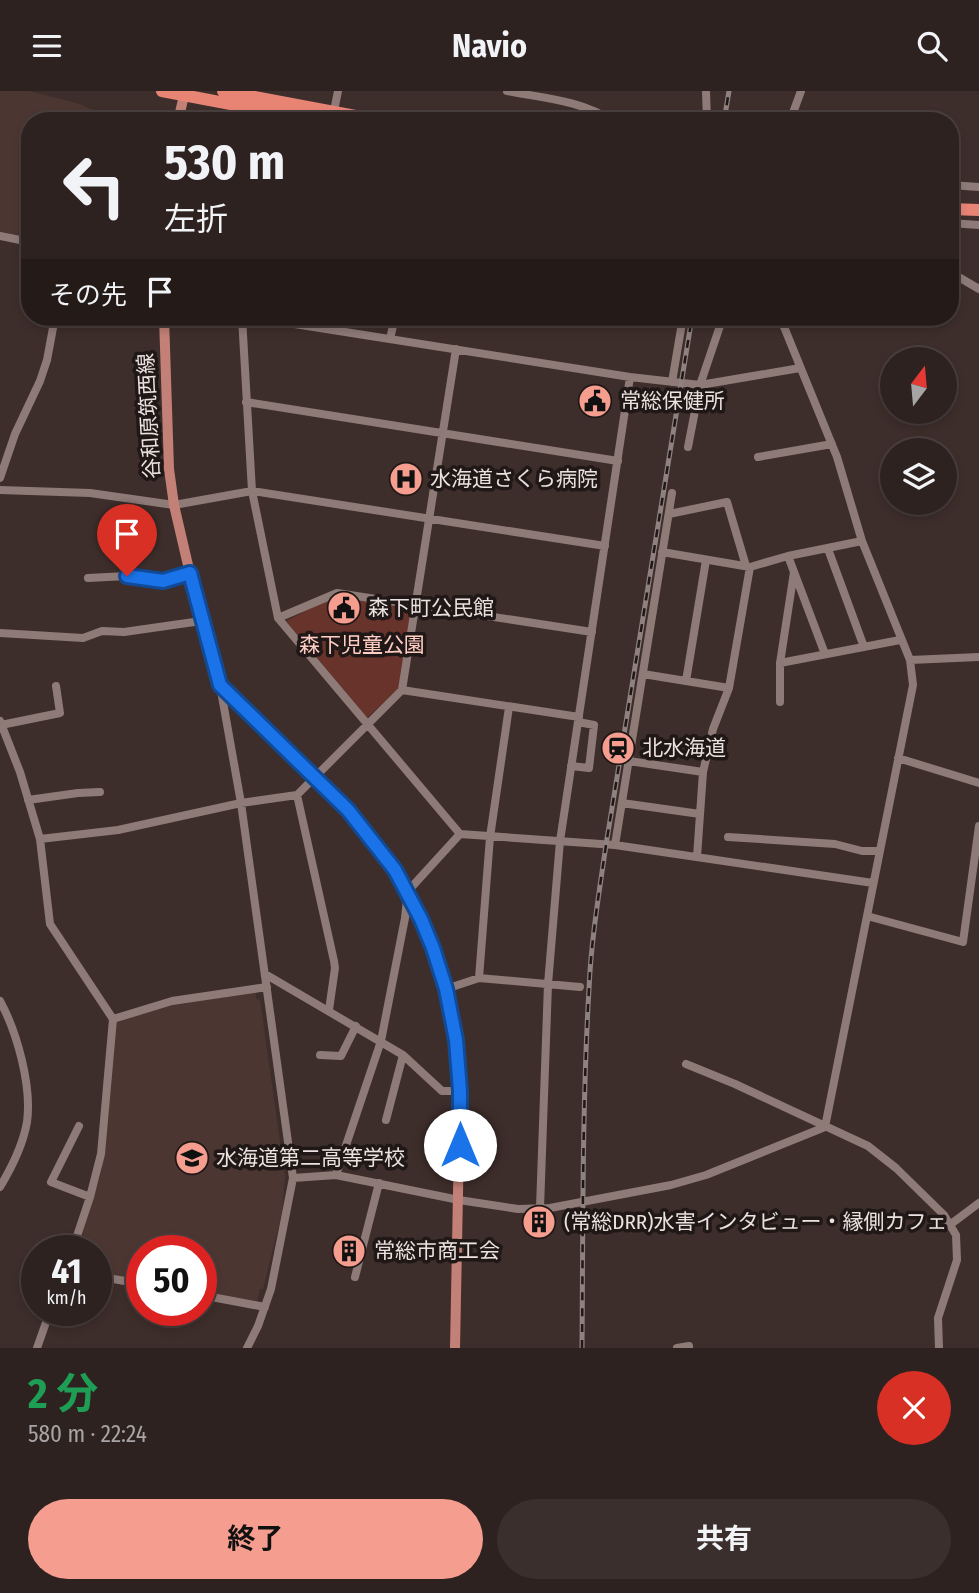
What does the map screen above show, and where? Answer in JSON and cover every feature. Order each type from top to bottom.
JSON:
[{"type":"highway","points":[[162,91],[275,112]]},
{"type":"highway","points":[[223,91],[315,112]]},
{"type":"highway","points":[[959,210],[979,211]]},
{"type":"main road","points":[[180,112],[185,94]]},
{"type":"main road","name":"谷和原筑西線","points":[[164,326],[169,469],[174,505],[201,621],[220,685],[315,776],[364,828],[408,891],[433,948],[446,989],[456,1040],[460,1091],[455,1348]]},
{"type":"street","points":[[334,112],[338,91]]},
{"type":"street","points":[[507,91],[580,105],[597,112]]},
{"type":"street","points":[[706,91],[707,112]]},
{"type":"street","points":[[795,112],[801,91]]},
{"type":"street","points":[[959,186],[979,187]]},
{"type":"street","points":[[959,224],[979,225]]},
{"type":"street","points":[[0,236],[21,240]]},
{"type":"street","points":[[959,277],[979,289]]},
{"type":"street","points":[[0,478],[15,434],[40,381],[53,326]]},
{"type":"street","points":[[242,326],[252,491],[278,618],[460,834],[615,845],[873,883]]},
{"type":"street","points":[[307,326],[700,386],[800,368]]},
{"type":"street","points":[[390,339],[393,326]]},
{"type":"street","points":[[672,382],[681,326]]},
{"type":"street","points":[[688,447],[700,386],[720,326]]},
{"type":"street","points":[[784,326],[832,444],[862,541],[909,660],[913,685],[825,1128]]},
{"type":"street","points":[[40,839],[118,830],[241,803],[296,795],[402,690],[456,349]]},
{"type":"street","points":[[540,1208],[548,984],[560,841],[631,377]]},
{"type":"street","points":[[246,402],[618,461]]},
{"type":"street","points":[[758,457],[832,444]]},
{"type":"street","points":[[0,490],[90,493],[174,505],[252,491],[605,546]]},
{"type":"street","points":[[615,845],[672,493]]},
{"type":"street","points":[[669,514],[727,502],[748,567],[729,688],[713,729],[703,772],[697,857]]},
{"type":"street","points":[[663,552],[748,567],[862,541]]},
{"type":"street","points":[[828,549],[864,647]]},
{"type":"street","points":[[788,556],[825,654]]},
{"type":"street","points":[[686,681],[706,560]]},
{"type":"street","points":[[780,702],[780,663],[794,572]]},
{"type":"street","points":[[88,578],[127,576],[163,581],[190,573]]},
{"type":"street","points":[[278,618],[337,593],[592,632]]},
{"type":"street","points":[[0,633],[83,638],[102,631],[124,632],[201,621]]},
{"type":"street","points":[[780,663],[900,640]]},
{"type":"street","points":[[909,660],[979,657]]},
{"type":"street","points":[[643,674],[729,688]]},
{"type":"street","points":[[220,685],[241,803],[293,1178],[265,1307],[247,1348]]},
{"type":"street","points":[[56,686],[60,713],[1,723],[20,772],[40,839],[50,924],[113,1019],[103,1136],[90,1197],[77,1235]]},
{"type":"street","points":[[402,690],[509,707],[594,725],[589,768],[571,767]]},
{"type":"street","points":[[479,978],[490,837],[509,707]]},
{"type":"street","points":[[898,758],[979,783]]},
{"type":"street","points":[[629,761],[703,772]]},
{"type":"street","points":[[28,800],[100,792]]},
{"type":"street","points":[[296,795],[334,961],[329,1010]]},
{"type":"street","points":[[622,803],[700,814]]},
{"type":"street","points":[[867,916],[963,942],[979,826]]},
{"type":"street","points":[[336,1175],[381,1041],[408,891],[460,834]]},
{"type":"street","points":[[729,837],[835,844],[862,851],[880,851]]},
{"type":"street","points":[[265,974],[403,1055],[442,1091],[460,1091]]},
{"type":"street","points":[[446,989],[479,978],[580,988]]},
{"type":"street","points":[[113,1019],[172,1000],[267,987]]},
{"type":"street","points":[[0,1001],[16,1038],[26,1083],[27,1108],[27,1121],[20,1147],[0,1187]]},
{"type":"street","points":[[320,1055],[341,1056],[356,1025]]},
{"type":"street","points":[[386,1120],[403,1055]]},
{"type":"street","points":[[686,1064],[868,1146],[883,1156],[944,1215],[956,1235],[957,1260],[938,1318],[939,1348]]},
{"type":"street","points":[[79,1126],[51,1182],[90,1197]]},
{"type":"street","points":[[293,1178],[336,1175],[459,1201],[518,1209],[540,1208],[671,1185],[706,1175],[825,1128]]},
{"type":"street","points":[[355,1277],[379,1183]]},
{"type":"street","points":[[951,1224],[979,1203]]},
{"type":"street","points":[[217,1298],[265,1307]]},
{"type":"street","points":[[37,1348],[45,1326]]},
{"type":"street","points":[[677,1348],[689,1348]]},
{"type":"shaded area","points":[[0,91],[29,91],[76,103],[98,112],[21,112],[21,237],[0,232]]},
{"type":"shaded area","name":"水海道第二高等学校","points":[[256,992],[256,999],[260,1000],[285,1177],[282,1212],[263,1289],[260,1289],[257,1302],[217,1295],[217,1235],[126,1235],[126,1278],[112,1275],[112,1235],[80,1235],[101,1174],[116,1021],[176,1003]]},
{"type":"green space","name":"森下児童公園","points":[[335,596],[411,608],[399,688],[367,718],[286,621]]},
{"type":"railway","points":[[726,112],[729,91]]},
{"type":"railway","points":[[582,1348],[585,1079],[593,935],[691,326]]},
{"type":"place","name":"常総保健所","points":[[595,401]]},
{"type":"place","name":"水海道さくら病院","points":[[406,479]]},
{"type":"place","name":"森下町公民館","points":[[344,608]]},
{"type":"place","name":"北水海道","points":[[618,748]]},
{"type":"place","name":"水海道第二高等学校","points":[[192,1158]]},
{"type":"place","name":"(常総DRR)水害インタビュー・縁側カフェ","points":[[539,1222]]},
{"type":"place","name":"常総市商工会","points":[[349,1251]]},
{"type":"route","points":[[127,576],[163,581],[190,573],[220,685],[348,810],[379,848],[408,891],[433,948],[446,989],[456,1040],[460,1145]]}]
